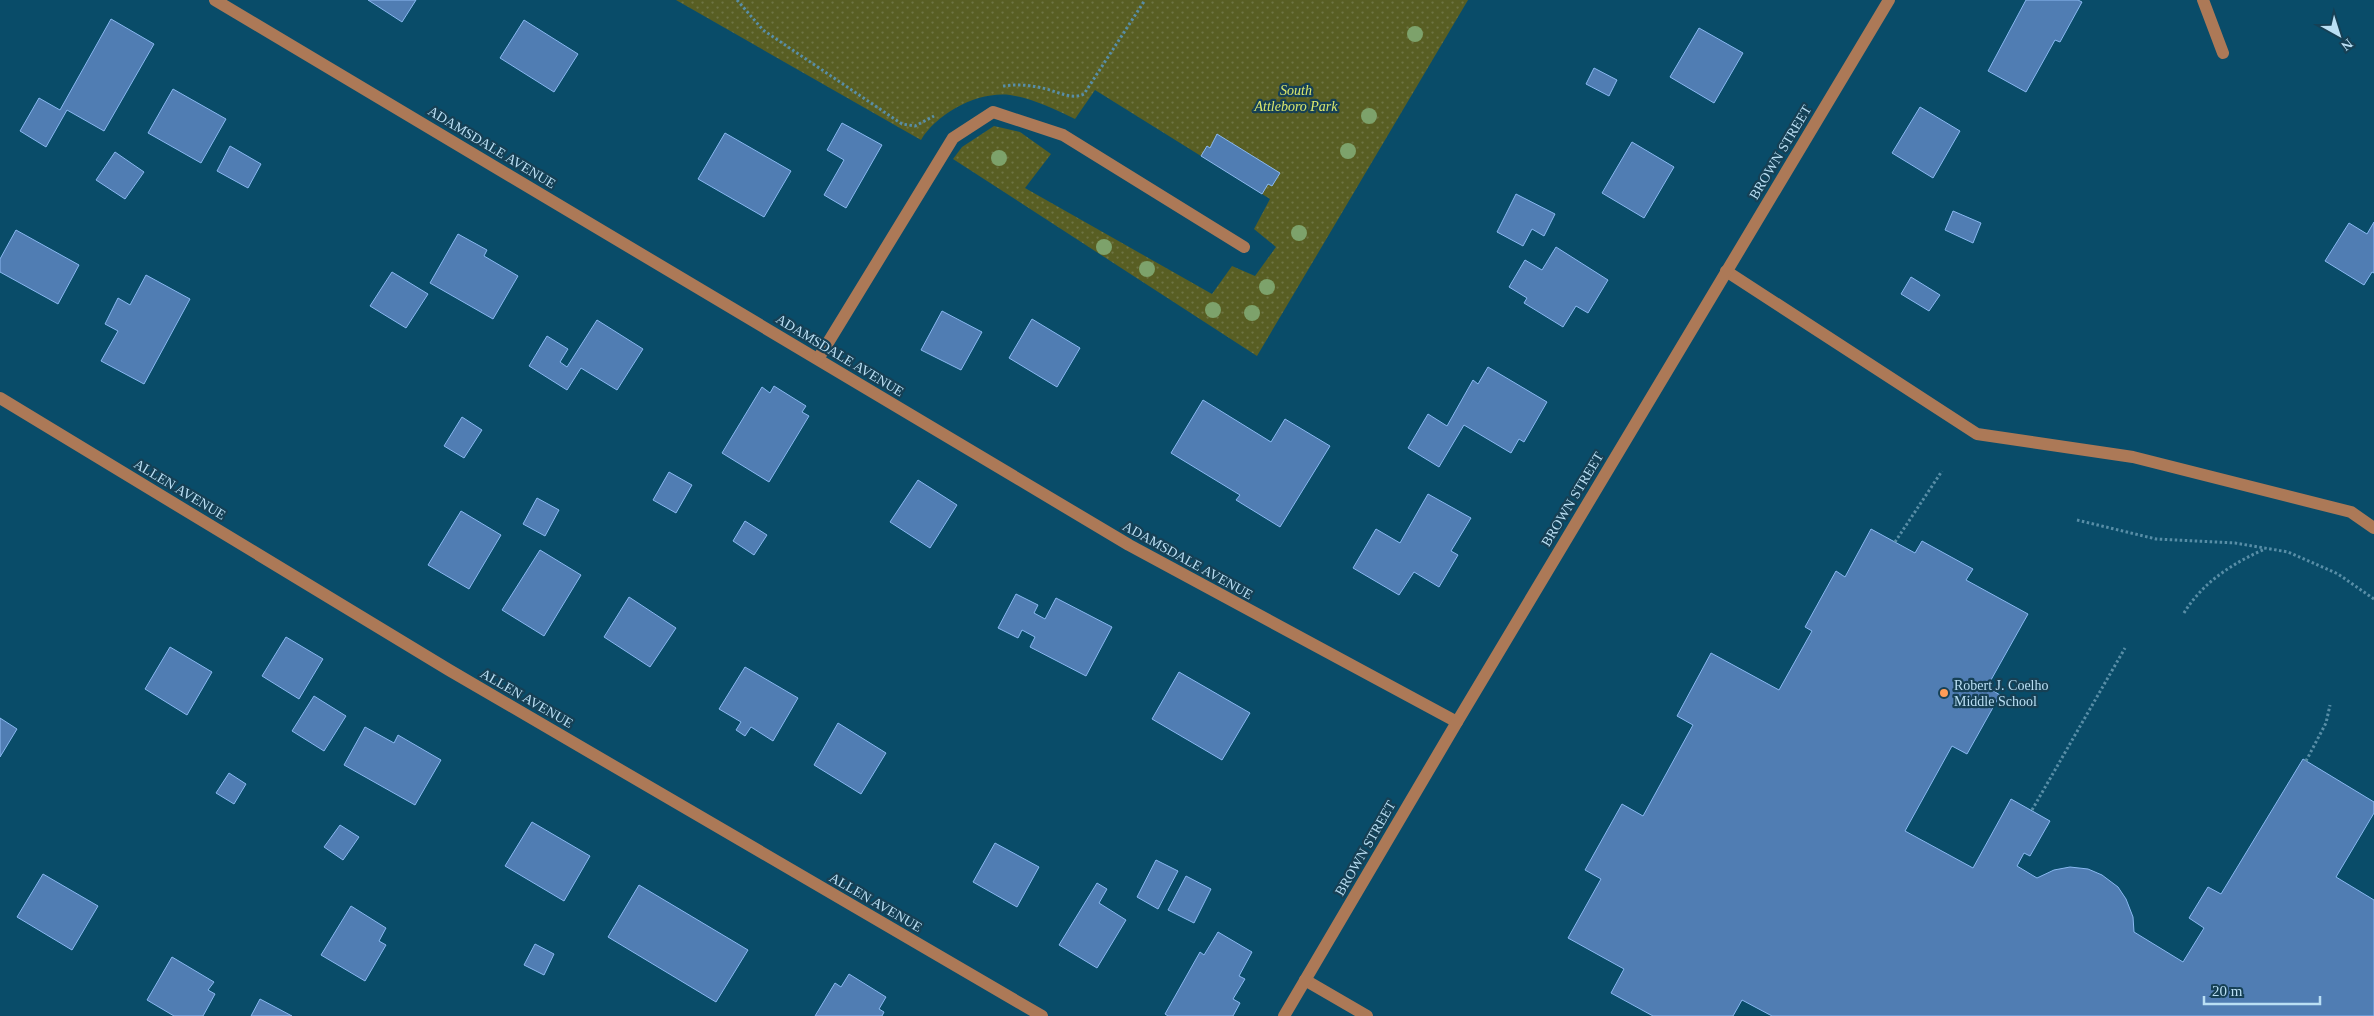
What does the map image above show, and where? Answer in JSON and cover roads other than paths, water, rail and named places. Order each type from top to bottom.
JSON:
[{"type":"street","name":"ADAMSDALE AVENUE","points":[[215,0],[1129,545],[1457,722]]},
{"type":"street","name":"BROWN STREET","points":[[1284,1016],[1457,722],[1889,0]]},
{"type":"street","points":[[2203,0],[2223,53]]},
{"type":"street","points":[[818,359],[953,138],[993,112],[1063,135],[1244,247]]},
{"type":"street","points":[[1726,271],[1977,434],[2132,457],[2351,512],[2374,528]]},
{"type":"street","name":"ALLEN AVENUE","points":[[0,398],[449,670],[1042,1016]]},
{"type":"street","points":[[1305,980],[1367,1016]]},
{"type":"place","name":"Robert J. Coelho Middle School","points":[[1944,693]]},
{"type":"park label","name":"South Attleboro Park","points":[[1296,98]]}]
